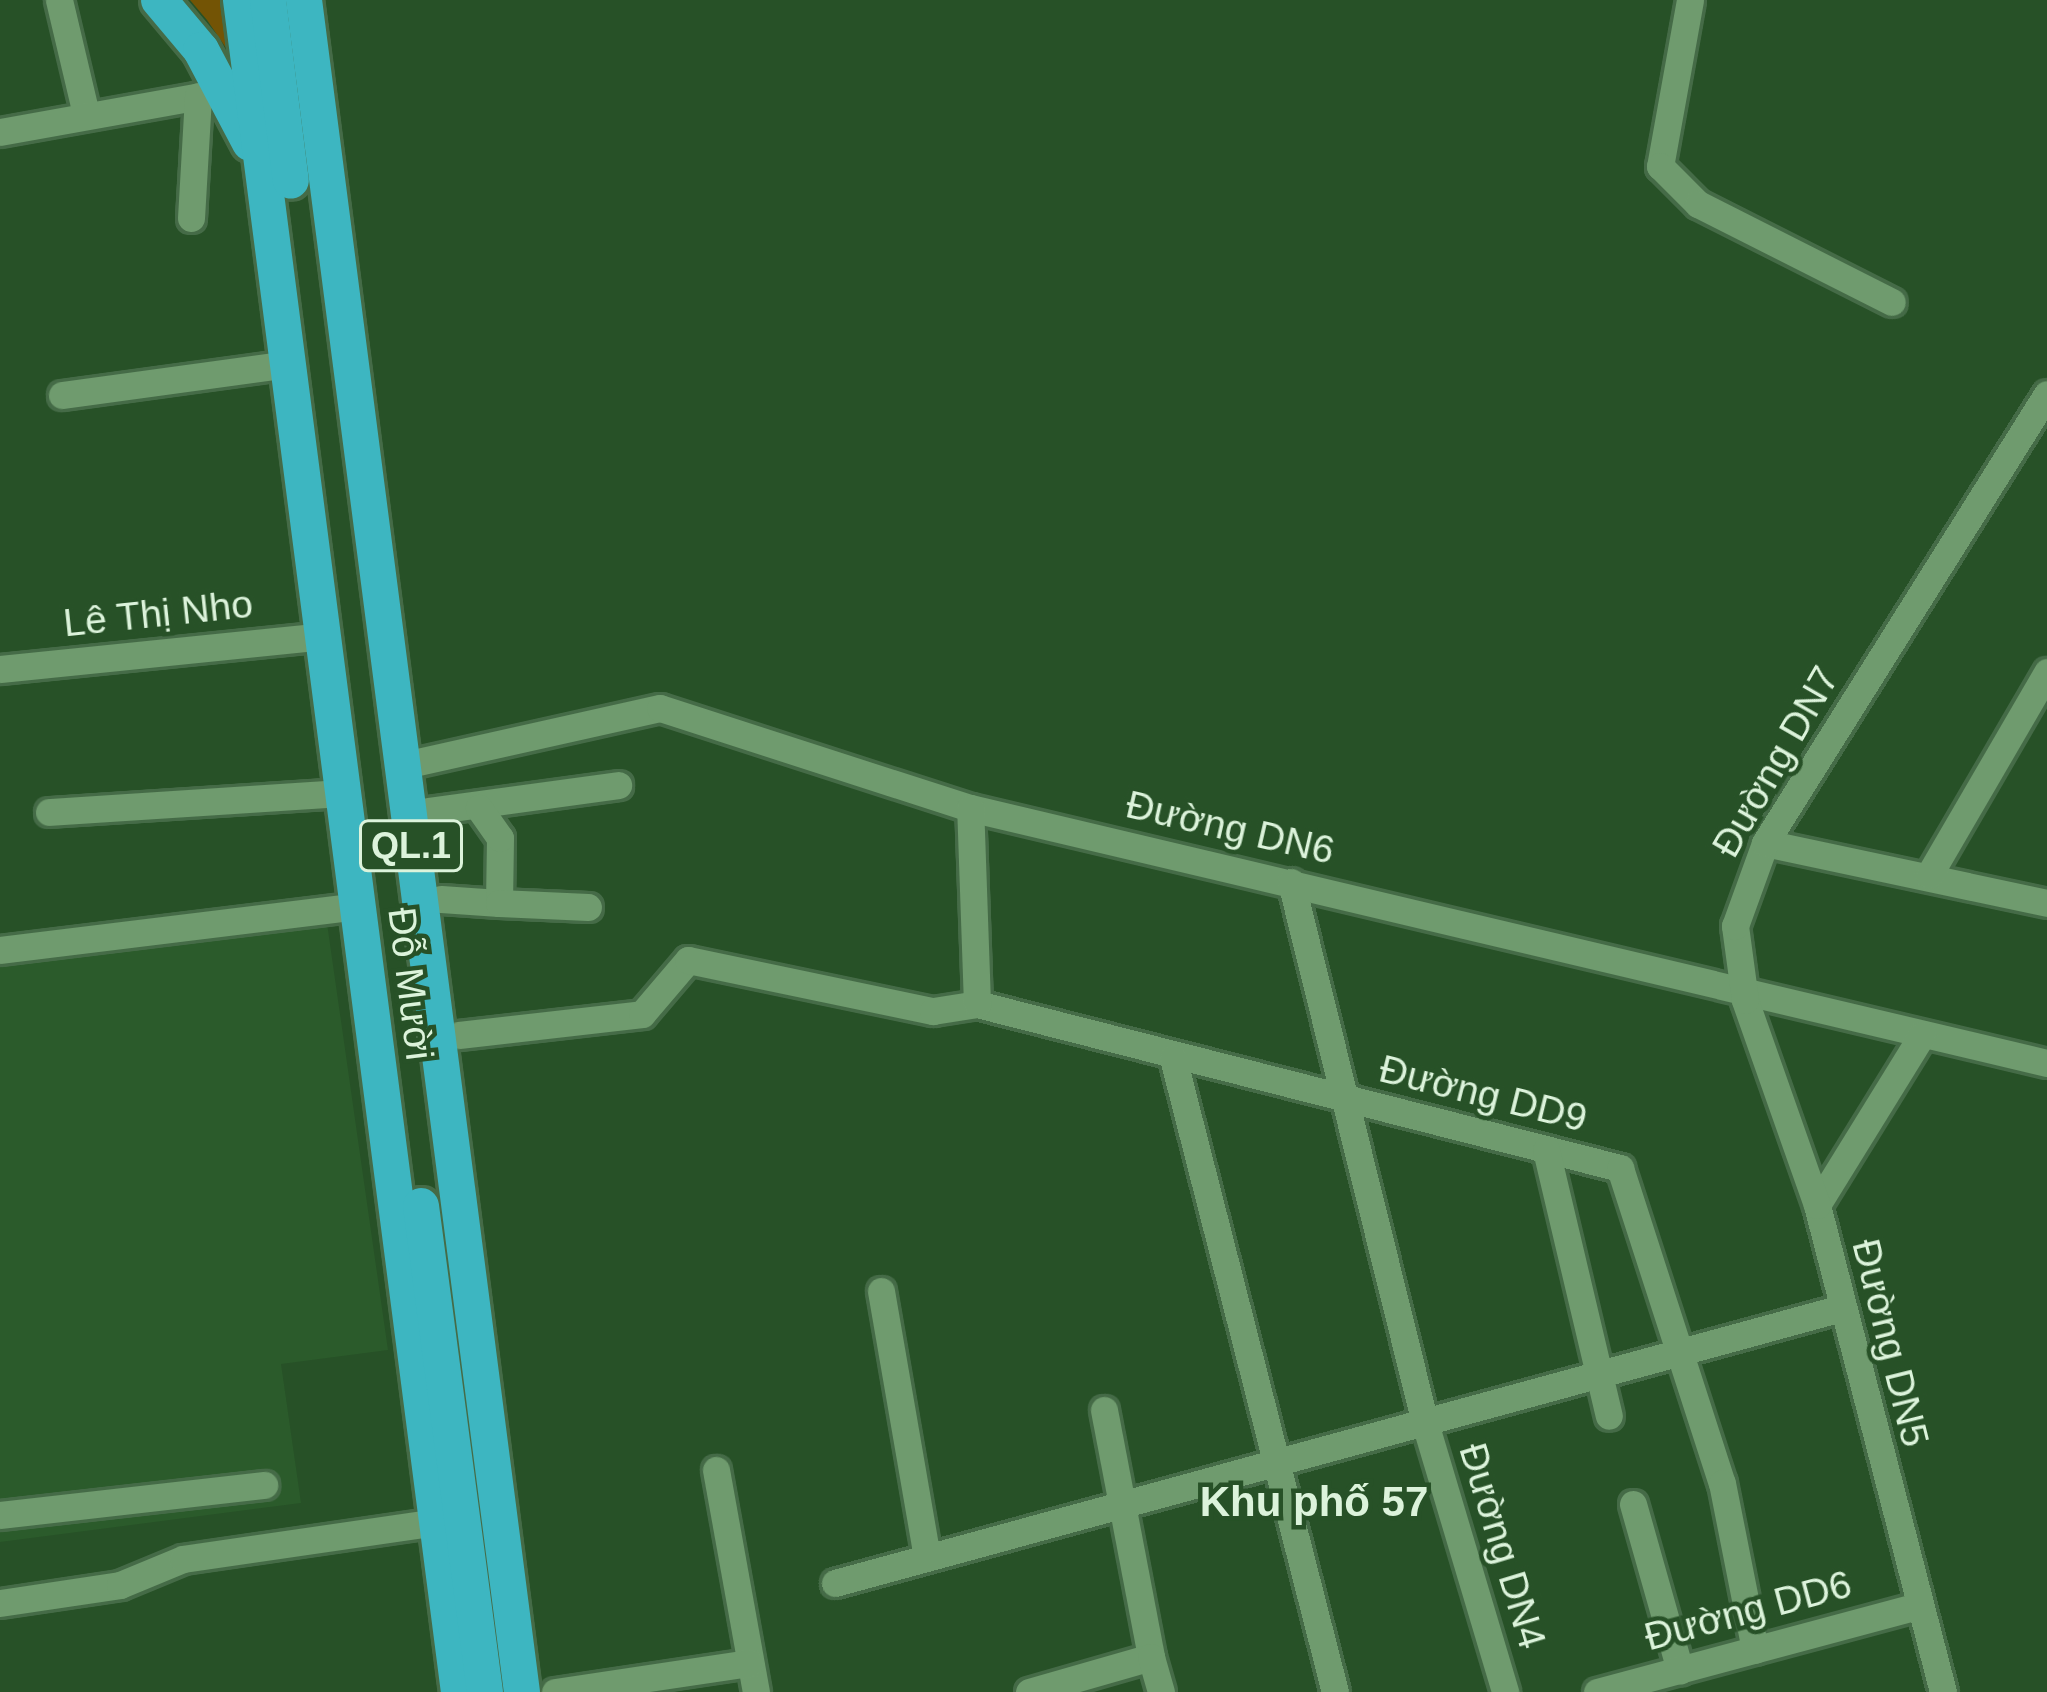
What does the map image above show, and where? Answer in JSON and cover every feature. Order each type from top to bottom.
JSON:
[{"type":"highway","points":[[159,0],[266,178],[300,258]]},
{"type":"highway","name":"Đỗ Mười","points":[[241,0],[289,364],[335,635],[485,1692]]},
{"type":"highway","name":"Đỗ Mười","points":[[268,0],[300,258],[335,635],[343,793],[459,1692]]},
{"type":"highway","name":"Đỗ Mười","points":[[304,0],[412,765],[429,811],[545,1692]]},
{"type":"highway","name":"Đỗ Mười","points":[[329,0],[412,765],[522,1692]]},
{"type":"highway","points":[[266,178],[281,98]]},
{"type":"street","points":[[59,0],[86,114]]},
{"type":"street","points":[[1690,0],[1660,166],[1698,204],[1892,302]]},
{"type":"street","points":[[0,132],[212,93],[191,218]]},
{"type":"street","points":[[62,395],[289,364]]},
{"type":"street","name":"Đường DN7","points":[[1817,1205],[1745,1000],[1735,926],[1765,843],[2047,394]]},
{"type":"street","name":"Lê Thị Nho","points":[[0,669],[335,635]]},
{"type":"street","points":[[1929,875],[2047,672]]},
{"type":"street","name":"Đường DN6","points":[[412,765],[660,708],[970,808],[1291,882],[1745,1000],[2047,1063]]},
{"type":"street","points":[[429,811],[479,808],[617,785]]},
{"type":"street","points":[[49,812],[343,793]]},
{"type":"street","points":[[479,808],[500,838],[499,904]]},
{"type":"street","points":[[970,808],[977,1004]]},
{"type":"street","points":[[1765,843],[2047,903]]},
{"type":"street","points":[[1291,882],[1346,1100]]},
{"type":"street","points":[[441,899],[588,907]]},
{"type":"street","points":[[0,950],[358,906]]},
{"type":"street","name":"Đường DD9","points":[[458,1035],[642,1014],[688,960],[933,1011],[977,1004],[1173,1058],[1620,1168],[1676,1354]]},
{"type":"street","name":"Đường DN5","points":[[1922,1035],[1817,1205],[1838,1309],[1942,1692]]},
{"type":"street","points":[[1173,1058],[1335,1692]]},
{"type":"street","name":"Đường DN4","points":[[1346,1100],[1425,1423],[1505,1692]]},
{"type":"street","points":[[1546,1150],[1609,1416]]},
{"type":"street","points":[[881,1291],[926,1552]]},
{"type":"street","points":[[836,1583],[926,1552],[1118,1499],[1278,1462],[1838,1309]]},
{"type":"street","points":[[1676,1354],[1722,1483],[1755,1650]]},
{"type":"street","points":[[1104,1411],[1118,1499],[1161,1692]]},
{"type":"street","points":[[716,1470],[756,1692]]},
{"type":"street","points":[[0,1515],[264,1485]]},
{"type":"street","points":[[1633,1504],[1680,1670]]},
{"type":"street","points":[[0,1603],[120,1586],[183,1559],[436,1522]]},
{"type":"street","name":"Đường DD6","points":[[1598,1692],[1919,1606]]},
{"type":"street","points":[[1029,1692],[1151,1657]]},
{"type":"street","points":[[555,1692],[750,1663]]},
{"type":"shaded area","points":[[190,0],[230,0],[239,67],[207,20]]},
{"type":"shaded area","points":[[323,895],[388,1350],[281,1364],[301,1503],[0,1542],[0,939]]},
{"type":"district","name":"Khu phố 57","points":[[1314,1502]]}]
